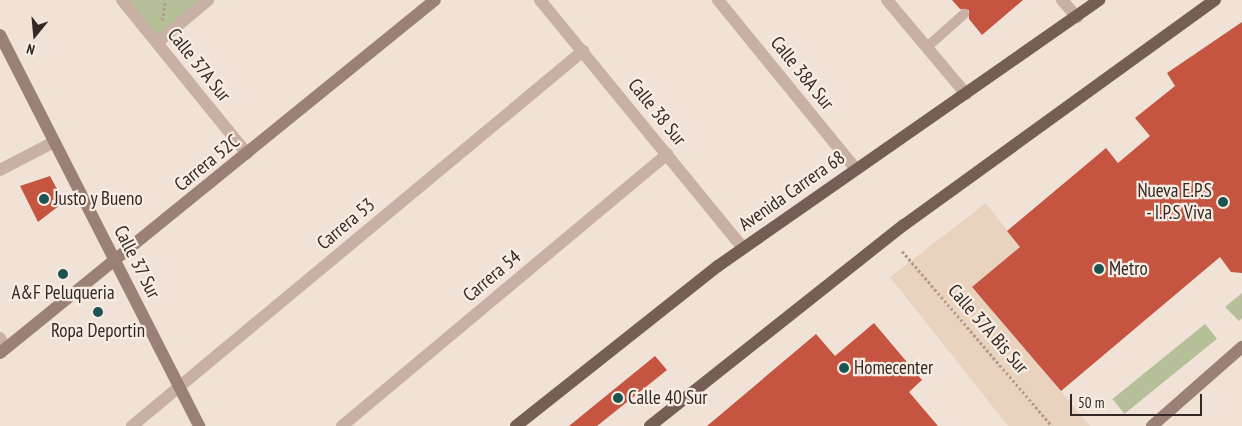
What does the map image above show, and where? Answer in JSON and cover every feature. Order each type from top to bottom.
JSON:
[{"type":"main road","name":"Avenida Carrera 68","points":[[516,426],[743,248],[1099,0]]},
{"type":"main road","points":[[650,426],[904,225],[1215,0]]},
{"type":"street","name":"Calle 37A Sur","points":[[122,0],[247,154]]},
{"type":"street","points":[[157,43],[208,0]]},
{"type":"street","name":"Carrera 52C","points":[[2,346],[115,260],[435,0]]},
{"type":"street","name":"Calle 38 Sur","points":[[540,0],[743,248]]},
{"type":"street","name":"Calle 38A Sur","points":[[718,0],[856,169]]},
{"type":"street","points":[[887,0],[966,94]]},
{"type":"street","points":[[1062,0],[1077,17]]},
{"type":"street","name":"Calle 37 Sur","points":[[0,35],[199,426]]},
{"type":"street","name":"Carrera 53","points":[[132,426],[583,51]]},
{"type":"street","points":[[0,170],[54,142]]},
{"type":"street","name":"Carrera 54","points":[[342,426],[667,154]]},
{"type":"street","points":[[1152,426],[1242,347]]},
{"type":"lane","points":[[927,47],[964,14]]},
{"type":"path","name":"Calle 37A Bis Sur","points":[[902,251],[1052,426]]},
{"type":"green space","points":[[126,0],[204,0],[158,39]]},
{"type":"green space","points":[[1242,293],[1242,318],[1239,321],[1225,307]]},
{"type":"green space","points":[[1205,324],[1217,339],[1124,414],[1113,399]]},
{"type":"shaded area","points":[[986,203],[1020,247],[973,287],[1090,426],[1008,426],[890,277]]},
{"type":"building","points":[[952,0],[1023,0],[982,35],[969,19],[969,10],[960,9]]},
{"type":"building","name":"Metro","points":[[1242,22],[1242,273],[1231,272],[1220,257],[1061,391],[972,287],[1020,247],[1007,231],[1106,148],[1118,163],[1150,136],[1135,118],[1175,86],[1167,73]]},
{"type":"building","name":"Justo y Bueno","points":[[50,176],[64,202],[38,222],[20,186]]},
{"type":"building","name":"Homecenter","points":[[874,323],[922,380],[909,392],[938,426],[707,426],[816,334],[835,356]]},
{"type":"building","name":"Calle 40 Sur","points":[[655,356],[667,370],[597,426],[569,426]]},
{"type":"place","name":"Justo y Bueno","points":[[44,199]]},
{"type":"place","name":"Nueva E.P.S - I.P.S Viva","points":[[1223,202]]},
{"type":"place","name":"Metro","points":[[1099,269]]},
{"type":"place","name":"A&F Peluqueria","points":[[63,274]]},
{"type":"place","name":"Ropa Deportin","points":[[98,312]]},
{"type":"place","name":"Homecenter","points":[[844,368]]},
{"type":"place","name":"Calle 40 Sur","points":[[618,398]]}]
